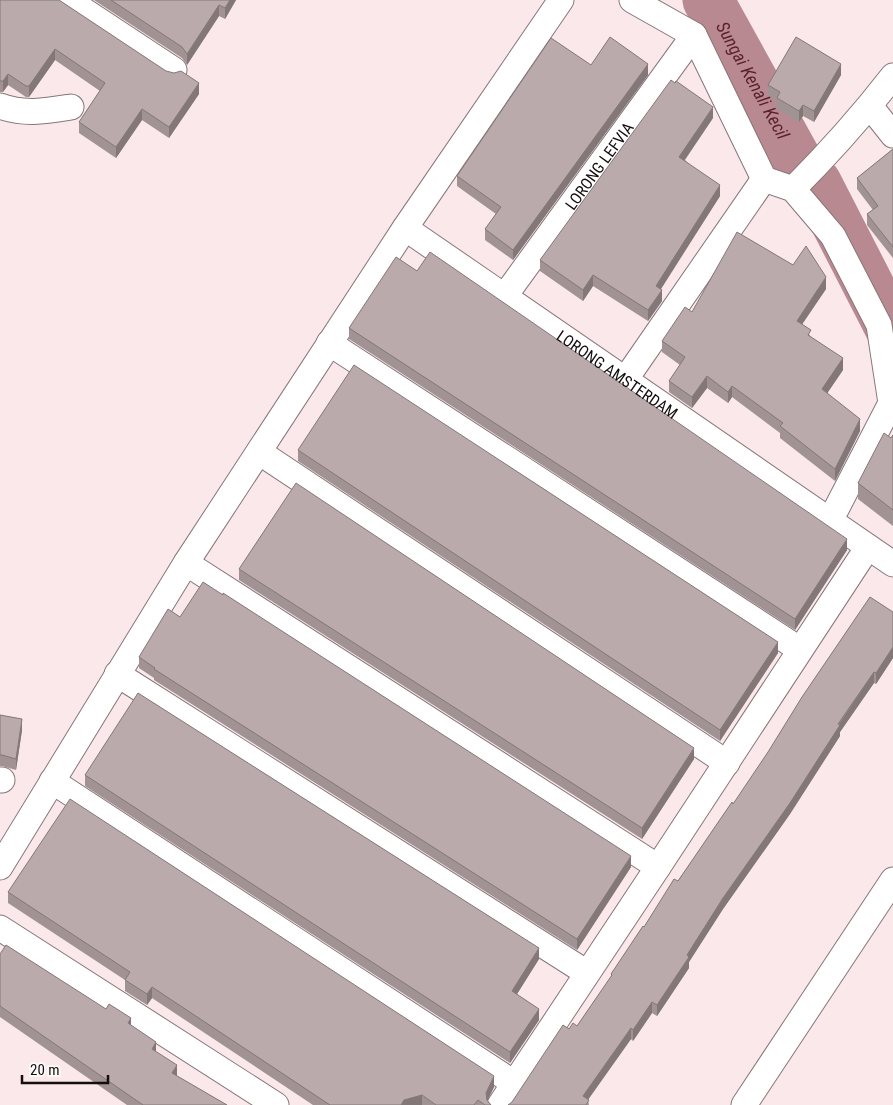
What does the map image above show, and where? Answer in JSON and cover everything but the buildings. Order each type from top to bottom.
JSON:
[{"type":"street","points":[[68,0],[174,70]]},
{"type":"street","points":[[0,867],[186,563],[405,228],[561,0]]},
{"type":"street","points":[[632,0],[694,35],[764,179],[793,189],[833,236],[879,325],[891,403],[830,521]]},
{"type":"street","name":"LORONG LEFVIA","points":[[504,297],[694,35]]},
{"type":"street","points":[[793,189],[833,148],[870,106],[893,76]]},
{"type":"street","points":[[0,106],[14,111],[35,112],[71,107]]},
{"type":"street","points":[[870,106],[893,135]]},
{"type":"street","points":[[625,380],[764,179]]},
{"type":"street","name":"LORONG AMSTERDAM","points":[[405,228],[893,564]]},
{"type":"street","points":[[329,343],[799,649]]},
{"type":"street","points":[[259,452],[727,763]]},
{"type":"street","points":[[500,1105],[868,547]]},
{"type":"street","points":[[186,563],[658,867]]},
{"type":"street","points":[[118,674],[587,973]]},
{"type":"street","points":[[52,781],[514,1083]]},
{"type":"street","points":[[744,1105],[893,880]]},
{"type":"street","points":[[0,928],[276,1105]]},
{"type":"waterway","name":"Sungai Kenali Kecil","points":[[708,0],[797,161]]},
{"type":"waterway","name":"Sungai Kenali Kecil","points":[[816,183],[893,333]]}]
